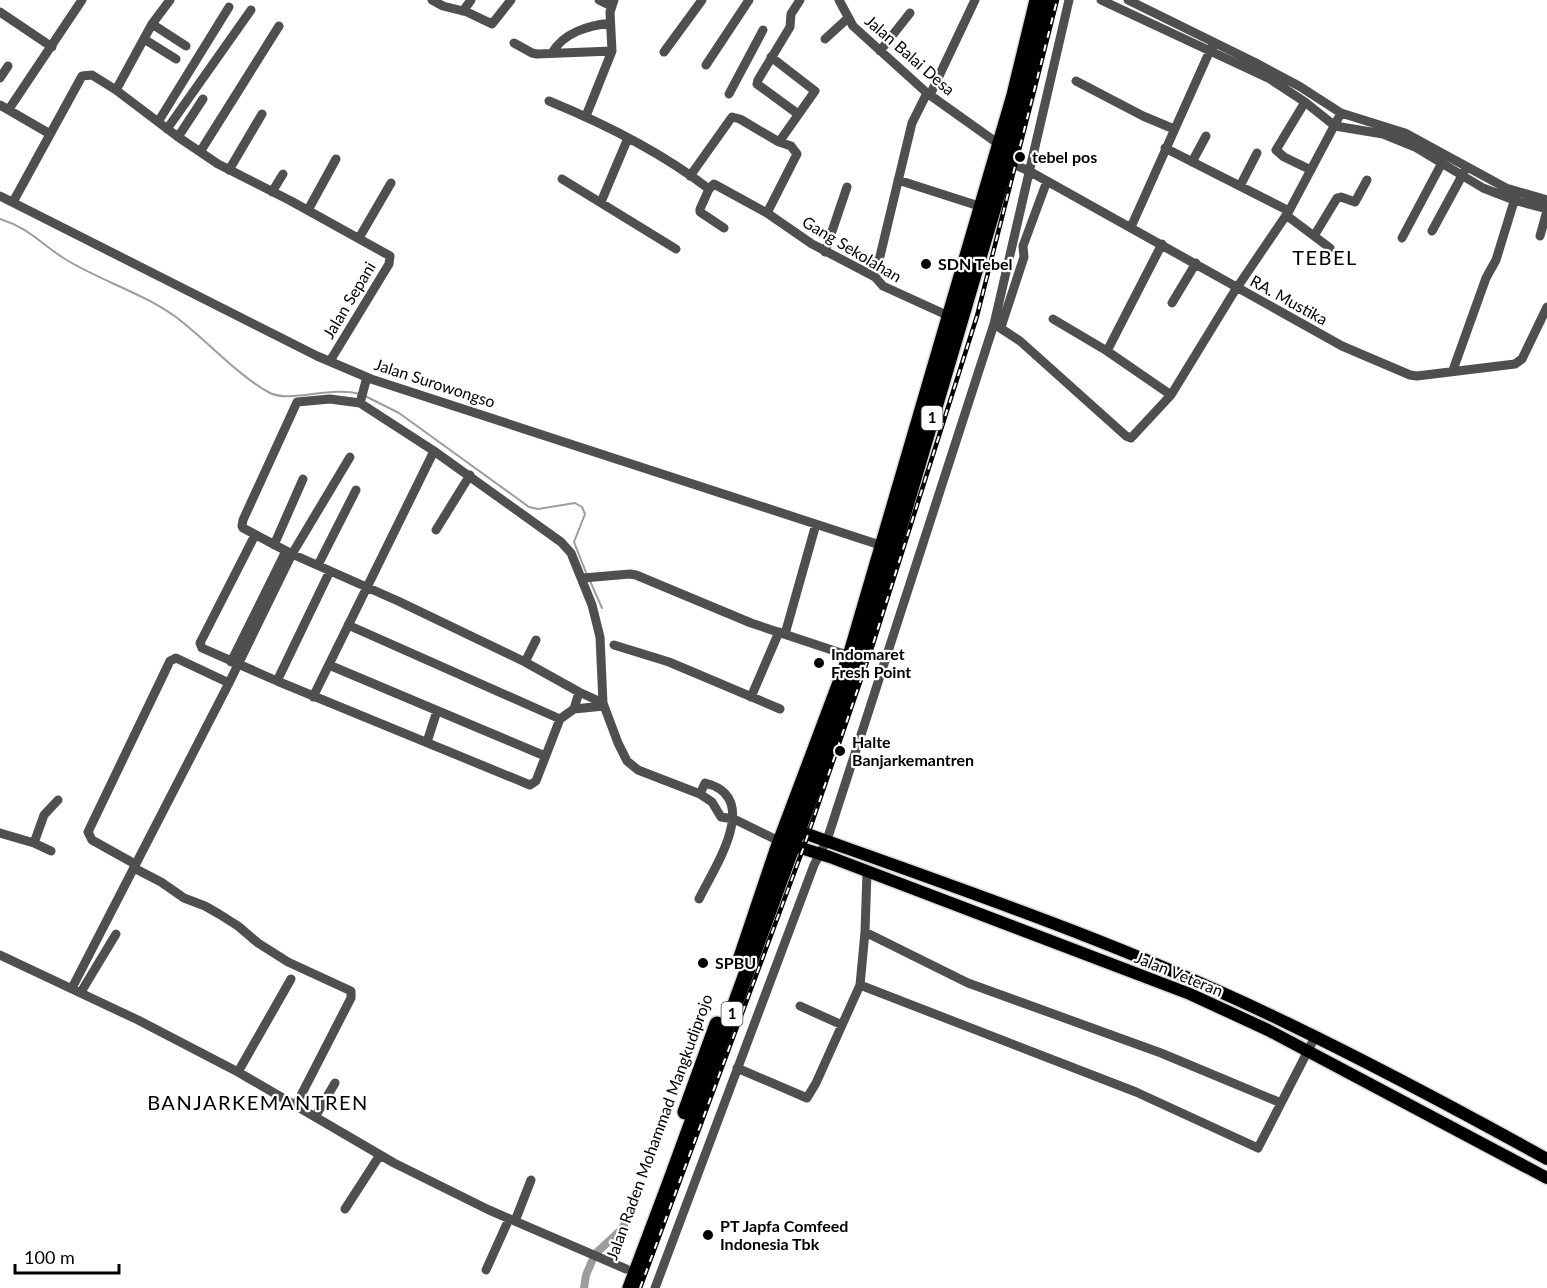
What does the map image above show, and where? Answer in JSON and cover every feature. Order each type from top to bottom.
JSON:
[{"type":"highway","name":"1","points":[[789,836],[861,659],[956,318],[982,207],[1014,95],[1036,0]]},
{"type":"highway","name":"1","points":[[789,836],[850,656],[1026,98],[1048,0]]},
{"type":"highway","name":"Jalan Raden Mohammad Mangkudiprojo","points":[[618,1288],[672,1150],[760,906],[789,836]]},
{"type":"highway","name":"Jalan Raden Mohammad Mangkudiprojo","points":[[630,1288],[670,1182],[789,836]]},
{"type":"main road","name":"Jalan Veteran","points":[[789,836],[827,840],[984,896],[1196,982],[1315,1037],[1547,1159]]},
{"type":"main road","name":"Jalan Veteran","points":[[789,836],[820,854],[1190,994],[1268,1030],[1547,1178]]},
{"type":"main road","points":[[976,914],[984,896]]},
{"type":"street","points":[[50,134],[5,107],[52,47],[82,0]]},
{"type":"street","points":[[116,90],[152,24],[170,0]]},
{"type":"street","points":[[433,0],[489,24],[494,23],[511,0]]},
{"type":"street","points":[[463,11],[471,0]]},
{"type":"street","points":[[586,116],[612,51],[610,23],[613,3],[599,0]]},
{"type":"street","points":[[664,52],[702,0]]},
{"type":"street","points":[[706,65],[749,0]]},
{"type":"street","points":[[798,114],[758,86],[758,80],[790,27],[792,14],[800,0]]},
{"type":"street","name":"Jalan Balai Desa","points":[[839,0],[853,26],[880,51],[928,94],[1000,146]]},
{"type":"street","points":[[875,277],[912,123],[975,0]]},
{"type":"street","points":[[997,326],[1029,171],[1069,0]]},
{"type":"street","points":[[1101,0],[1212,46],[1299,86],[1338,120],[1404,133],[1465,172],[1547,210],[1540,236]]},
{"type":"street","points":[[1128,0],[1270,79],[1338,120],[1383,134],[1444,159]]},
{"type":"street","points":[[158,122],[229,6]]},
{"type":"street","points":[[167,129],[251,10]]},
{"type":"street","points":[[0,12],[52,47]]},
{"type":"street","points":[[880,51],[910,13]]},
{"type":"street","points":[[825,39],[848,18]]},
{"type":"street","points":[[552,53],[559,42],[573,33],[594,25],[610,23]]},
{"type":"street","points":[[152,24],[186,46]]},
{"type":"street","points":[[200,152],[279,26]]},
{"type":"street","points":[[729,94],[763,30]]},
{"type":"street","points":[[144,39],[176,59]]},
{"type":"street","points":[[514,43],[532,53],[612,51]]},
{"type":"street","points":[[756,43],[814,91],[779,142]]},
{"type":"street","points":[[1131,227],[1212,46]]},
{"type":"street","points":[[0,78],[8,66]]},
{"type":"street","points":[[13,202],[82,76],[92,75],[116,90],[178,137],[229,170],[358,238],[391,183]]},
{"type":"street","points":[[1076,81],[1143,116],[1174,129]]},
{"type":"street","points":[[178,137],[203,99]]},
{"type":"street","points":[[549,101],[586,116],[628,138],[709,189],[699,210],[724,228]]},
{"type":"street","points":[[1305,102],[1276,150],[1284,157],[1311,170]]},
{"type":"street","points":[[229,170],[262,114]]},
{"type":"street","points":[[690,176],[732,117],[740,119],[779,142],[793,147],[797,154],[767,213]]},
{"type":"street","points":[[997,326],[1020,340],[1131,438],[1171,395],[1237,288],[1288,213],[1338,120]]},
{"type":"street","points":[[1192,162],[1206,136]]},
{"type":"street","points":[[601,202],[628,138]]},
{"type":"street","points":[[1165,148],[1288,213],[1330,248]]},
{"type":"street","points":[[1240,186],[1257,153]]},
{"type":"street","points":[[308,210],[336,159]]},
{"type":"street","points":[[1402,238],[1444,159]]},
{"type":"street","name":"RA. Mustika","points":[[1006,161],[1029,171],[1162,244],[1342,346],[1401,373],[1417,376],[1518,362],[1522,359],[1547,307]]},
{"type":"street","points":[[1432,231],[1465,172]]},
{"type":"street","points":[[272,192],[283,174]]},
{"type":"street","points":[[562,179],[676,249]]},
{"type":"street","points":[[898,180],[982,207]]},
{"type":"street","points":[[1314,236],[1338,196],[1355,202],[1367,180]]},
{"type":"street","points":[[655,1288],[813,865],[827,840],[997,326],[1024,257],[1023,246],[1047,181]]},
{"type":"street","name":"Gang Sekolahan","points":[[709,189],[713,184],[715,185],[767,213],[825,252],[875,277],[883,286],[956,318]]},
{"type":"street","points":[[825,252],[847,187]]},
{"type":"street","points":[[1516,195],[1547,200]]},
{"type":"street","points":[[1453,370],[1486,278],[1496,260],[1516,195]]},
{"type":"street","name":"Jalan Surowongso","points":[[0,196],[330,361],[367,377],[883,546]]},
{"type":"street","name":"Jalan Sepani","points":[[330,361],[389,264],[390,256],[358,238]]},
{"type":"street","points":[[1107,351],[1162,244]]},
{"type":"street","points":[[1172,303],[1196,263]]},
{"type":"street","points":[[1053,319],[1107,351],[1171,395]]},
{"type":"street","points":[[361,397],[367,377]]},
{"type":"street","points":[[604,704],[525,662],[367,587],[289,553],[243,528],[242,524],[297,402],[361,397],[561,542],[586,577],[600,637],[604,704],[627,761],[638,770],[701,790],[721,817],[731,816],[789,836]]},
{"type":"street","points":[[313,697],[434,451]]},
{"type":"street","points":[[76,990],[135,866],[229,683],[235,664],[289,553],[350,457]]},
{"type":"street","points":[[436,530],[470,475]]},
{"type":"street","points":[[274,545],[303,479]]},
{"type":"street","points":[[318,565],[357,490]]},
{"type":"street","points":[[751,697],[782,633],[816,524]]},
{"type":"street","points":[[255,535],[200,643],[202,648],[235,664],[530,785],[536,781],[560,719],[574,709],[604,704]]},
{"type":"street","points":[[277,681],[330,571]]},
{"type":"street","points":[[586,577],[636,575],[751,623],[850,656]]},
{"type":"street","points":[[348,626],[560,719]]},
{"type":"street","points":[[525,662],[536,640]]},
{"type":"street","points":[[614,645],[669,662],[780,709]]},
{"type":"street","points":[[229,683],[176,658],[170,661],[88,832],[92,840],[184,898],[219,914],[288,962],[351,991],[351,998],[295,1107]]},
{"type":"street","points":[[329,666],[545,756]]},
{"type":"street","points":[[574,709],[579,692]]},
{"type":"street","points":[[427,742],[437,711]]},
{"type":"street","points":[[699,899],[725,847],[731,816],[724,793],[709,784],[701,790]]},
{"type":"street","points":[[34,843],[44,815],[58,800]]},
{"type":"street","points":[[1,836],[34,843],[51,851]]},
{"type":"street","points":[[737,1068],[807,1098],[860,985],[867,872]]},
{"type":"street","points":[[865,932],[968,983],[1161,1053],[1281,1103]]},
{"type":"street","points":[[76,990],[116,934]]},
{"type":"street","points":[[0,955],[76,990],[238,1072],[380,1155],[512,1220],[626,1269]]},
{"type":"street","points":[[238,1072],[291,979]]},
{"type":"street","points":[[860,985],[1136,1092],[1258,1148],[1315,1037]]},
{"type":"street","points":[[800,1006],[842,1025]]},
{"type":"street","points":[[315,1117],[335,1083]]},
{"type":"street","points":[[345,1209],[380,1155]]},
{"type":"street","points":[[486,1270],[531,1180]]},
{"type":"waterway","points":[[0,219],[27,232],[79,267],[168,312],[248,378],[270,393],[278,396],[337,392],[359,394]]},
{"type":"waterway","points":[[365,396],[399,413],[529,507],[538,509],[575,503],[582,507],[585,514],[574,542],[587,575]]},
{"type":"waterway","points":[[590,581],[602,608]]},
{"type":"waterway","points":[[584,1288],[586,1275],[595,1254],[622,1229],[631,1210]]},
{"type":"railway","points":[[640,1288],[803,849],[872,647],[977,316],[1057,0]]},
{"type":"place","name":"tebel pos","points":[[1020,157]]},
{"type":"place","name":"SDN Tebel","points":[[926,264]]},
{"type":"place","name":"Indomaret Fresh Point","points":[[819,663]]},
{"type":"place","name":"Halte Banjarkemantren","points":[[840,751]]},
{"type":"place","name":"SPBU","points":[[703,963]]},
{"type":"place","name":"PT Japfa Comfeed Indonesia Tbk","points":[[708,1235]]},
{"type":"district","name":"TEBEL","points":[[1325,258]]},
{"type":"district","name":"BANJARKEMANTREN","points":[[258,1103]]}]
